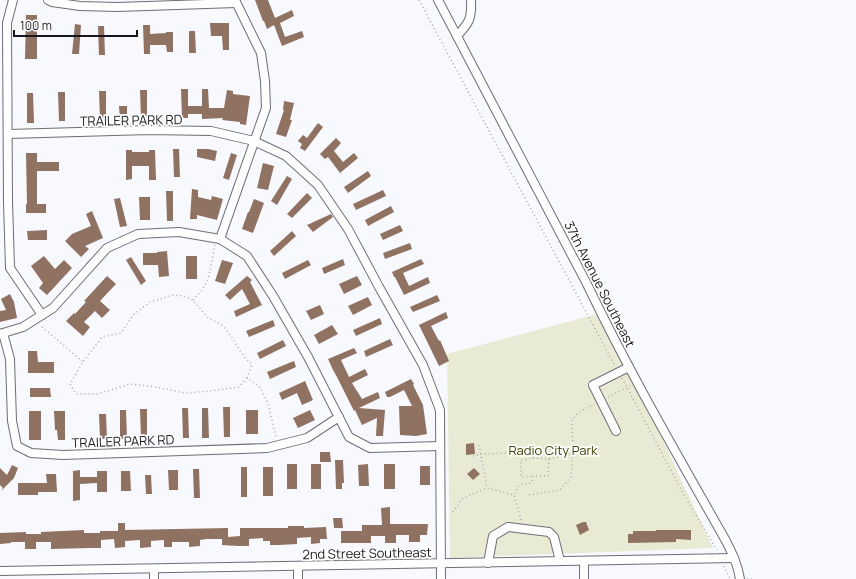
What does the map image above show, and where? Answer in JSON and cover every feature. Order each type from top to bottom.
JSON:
[{"type":"street","points":[[13,0],[7,23],[10,268],[42,315]]},
{"type":"street","points":[[48,0],[52,2],[80,6],[117,8],[236,1],[261,53],[265,81],[266,108],[217,242]]},
{"type":"street","name":"37th Avenue Southeast","points":[[438,0],[514,143],[637,383],[726,541],[739,571],[740,579]]},
{"type":"street","points":[[457,36],[468,24],[472,10],[471,0]]},
{"type":"street","name":"TRAILER PARK RD","points":[[8,134],[149,130],[211,131],[254,141],[286,156],[318,185],[348,228],[423,365],[440,410],[441,579]]},
{"type":"street","name":"TRAILER PARK RD","points":[[339,417],[307,438],[267,448],[63,455],[31,453],[17,446],[12,421],[10,359],[2,333],[23,327],[53,308],[107,248],[138,234],[179,232],[217,242],[248,256],[308,357],[339,417],[349,437],[370,448],[440,446]]},
{"type":"street","points":[[616,431],[593,385],[629,367]]},
{"type":"street","points":[[488,563],[493,536],[508,527],[549,532],[554,537],[560,561]]},
{"type":"street","name":"2nd Street Southeast","points":[[0,572],[734,558]]},
{"type":"street","points":[[584,561],[584,579]]},
{"type":"street","points":[[298,566],[298,579]]},
{"type":"street","points":[[154,569],[154,579]]},
{"type":"path","points":[[419,0],[684,495],[716,548],[730,579]]},
{"type":"path","points":[[193,300],[203,289],[209,276],[217,242]]},
{"type":"path","points":[[173,295],[184,296],[193,300],[207,317],[223,326],[244,357],[252,364],[247,378],[240,387],[185,393],[131,384],[97,394],[76,394],[70,384],[83,362],[102,337],[121,333],[132,315],[150,302],[173,295]]},
{"type":"path","points":[[42,327],[83,362]]},
{"type":"path","points":[[247,378],[259,386],[268,403],[277,441]]},
{"type":"path","points":[[529,495],[560,490],[571,477],[573,452],[572,420],[578,412],[637,383]]},
{"type":"path","points":[[479,445],[487,488]]},
{"type":"path","points":[[473,456],[481,454],[532,452],[533,458]]},
{"type":"path","points":[[549,459],[548,476],[521,476],[521,460],[533,458],[549,459],[573,452]]},
{"type":"path","points":[[521,529],[521,521],[514,495],[519,485],[531,483],[534,476]]},
{"type":"path","points":[[453,512],[462,498],[487,488],[514,495]]},
{"type":"path","points":[[747,579],[753,579]]},
{"type":"green space","name":"Radio City Park","points":[[601,313],[629,367],[713,548],[450,558],[447,354]]},
{"type":"building","points":[[255,0],[268,0],[275,18],[292,10],[294,16],[280,23],[285,37],[302,31],[304,37],[282,46],[274,25],[267,29]]},
{"type":"building","points":[[26,15],[37,15],[37,59],[25,59]]},
{"type":"building","points":[[210,23],[229,23],[229,50],[223,50],[222,36],[211,36]]},
{"type":"building","points":[[75,24],[81,25],[79,54],[72,54]]},
{"type":"building","points":[[143,25],[150,25],[150,34],[173,32],[173,52],[167,52],[166,45],[150,45],[150,54],[144,54]]},
{"type":"building","points":[[98,26],[104,26],[105,55],[99,55]]},
{"type":"building","points":[[189,31],[195,31],[196,53],[189,53]]},
{"type":"building","points":[[181,89],[188,89],[188,106],[202,106],[202,89],[208,89],[209,108],[224,108],[227,90],[233,91],[233,94],[250,96],[246,125],[240,124],[240,122],[222,120],[223,118],[202,119],[202,114],[188,114],[188,118],[182,118]]},
{"type":"building","points":[[140,90],[147,90],[147,119],[141,119]]},
{"type":"building","points":[[99,91],[106,91],[106,120],[100,120]]},
{"type":"building","points":[[58,92],[65,92],[65,121],[59,121]]},
{"type":"building","points":[[27,93],[33,93],[34,123],[27,123]]},
{"type":"building","points":[[284,101],[294,103],[290,120],[292,120],[286,137],[276,134],[284,110]]},
{"type":"building","points":[[119,106],[127,106],[127,119],[120,119]]},
{"type":"building","points":[[318,123],[323,127],[305,151],[300,148],[302,144],[298,141],[303,135],[307,138]]},
{"type":"building","points":[[336,138],[341,143],[334,151],[343,162],[354,153],[358,158],[340,173],[328,157],[325,159],[320,154]]},
{"type":"building","points":[[173,149],[179,149],[180,177],[174,177]]},
{"type":"building","points":[[197,149],[217,151],[215,161],[197,157]]},
{"type":"building","points":[[126,150],[132,150],[132,152],[149,152],[149,150],[155,150],[156,180],[149,180],[149,166],[132,166],[132,179],[126,180]]},
{"type":"building","points":[[26,153],[37,153],[37,162],[59,162],[59,171],[37,171],[37,204],[46,204],[46,213],[26,213]]},
{"type":"building","points":[[231,153],[237,155],[229,180],[223,178]]},
{"type":"building","points":[[263,163],[274,166],[268,190],[257,188]]},
{"type":"building","points":[[368,171],[371,176],[348,193],[344,187]]},
{"type":"building","points":[[287,176],[292,179],[277,205],[271,201]]},
{"type":"building","points":[[192,189],[198,190],[198,197],[211,200],[212,196],[223,199],[217,220],[197,215],[197,219],[190,219]]},
{"type":"building","points":[[383,190],[386,196],[356,210],[353,204]]},
{"type":"building","points":[[166,191],[173,191],[173,221],[167,221]]},
{"type":"building","points":[[307,193],[312,198],[292,218],[287,214]]},
{"type":"building","points":[[139,197],[150,197],[150,220],[140,220]]},
{"type":"building","points":[[120,198],[127,226],[120,227],[114,199]]},
{"type":"building","points":[[254,199],[264,203],[253,233],[242,229]]},
{"type":"building","points":[[391,206],[394,212],[368,226],[365,220]]},
{"type":"building","points":[[92,211],[103,238],[85,246],[89,249],[81,257],[65,241],[72,234],[91,226],[86,214]]},
{"type":"building","points":[[331,214],[333,217],[313,232],[307,225]]},
{"type":"building","points":[[400,225],[403,231],[383,240],[380,234]]},
{"type":"building","points":[[47,230],[47,240],[28,240],[27,231]]},
{"type":"building","points":[[292,231],[296,236],[274,256],[270,251]]},
{"type":"building","points":[[410,243],[412,249],[385,259],[383,253]]},
{"type":"building","points":[[167,251],[169,276],[159,277],[158,265],[143,265],[143,253]]},
{"type":"building","points":[[44,256],[55,269],[64,260],[72,268],[47,295],[39,288],[43,283],[31,266]]},
{"type":"building","points":[[186,256],[197,256],[197,279],[186,279]]},
{"type":"building","points":[[131,257],[146,281],[141,285],[126,260]]},
{"type":"building","points":[[343,259],[345,265],[324,274],[322,268]]},
{"type":"building","points":[[421,259],[424,264],[403,273],[409,286],[428,277],[430,283],[404,295],[392,272]]},
{"type":"building","points":[[222,260],[233,263],[225,284],[215,281]]},
{"type":"building","points":[[308,260],[311,265],[285,279],[282,273]]},
{"type":"building","points":[[107,276],[116,284],[100,301],[110,310],[102,318],[95,311],[84,322],[90,327],[83,336],[66,321],[86,302],[84,301]]},
{"type":"building","points":[[247,276],[252,280],[250,282],[262,305],[236,317],[234,311],[250,304],[242,289],[230,300],[225,295]]},
{"type":"building","points":[[357,276],[362,285],[344,294],[339,284]]},
{"type":"building","points":[[10,294],[14,302],[17,318],[0,322],[0,311],[6,310],[1,299]]},
{"type":"building","points":[[437,295],[440,301],[413,312],[410,307]]},
{"type":"building","points":[[368,297],[372,305],[353,315],[348,306]]},
{"type":"building","points":[[320,305],[324,314],[311,320],[306,311]]},
{"type":"building","points":[[446,312],[448,318],[431,326],[439,341],[440,340],[449,361],[439,366],[419,325]]},
{"type":"building","points":[[380,318],[382,324],[356,336],[353,330]]},
{"type":"building","points":[[273,320],[275,326],[249,337],[246,331]]},
{"type":"building","points":[[332,325],[338,334],[319,344],[314,335]]},
{"type":"building","points":[[390,339],[393,345],[366,357],[364,351]]},
{"type":"building","points":[[283,340],[286,346],[260,359],[257,353]]},
{"type":"building","points":[[354,348],[357,353],[341,360],[349,377],[365,369],[368,375],[352,383],[362,399],[378,392],[380,398],[359,408],[385,410],[383,436],[376,436],[377,418],[362,425],[328,359]]},
{"type":"building","points":[[28,351],[37,351],[38,362],[54,362],[54,373],[28,373]]},
{"type":"building","points":[[294,361],[296,367],[270,379],[267,372]]},
{"type":"building","points":[[411,379],[423,405],[427,434],[416,436],[400,435],[399,406],[412,406],[404,390],[390,397],[387,397],[385,392]]},
{"type":"building","points":[[305,381],[313,400],[302,405],[297,393],[282,400],[279,393]]},
{"type":"building","points":[[30,388],[50,388],[51,397],[30,397]]},
{"type":"building","points":[[223,407],[230,407],[230,437],[224,437]]},
{"type":"building","points":[[182,408],[188,408],[189,438],[183,438]]},
{"type":"building","points":[[202,408],[208,408],[209,438],[202,438]]},
{"type":"building","points":[[140,409],[147,409],[147,438],[141,438]]},
{"type":"building","points":[[120,410],[126,410],[127,439],[120,439]]},
{"type":"building","points":[[246,410],[258,410],[258,434],[246,434]]},
{"type":"building","points":[[310,410],[315,420],[298,428],[293,418]]},
{"type":"building","points":[[29,411],[41,411],[41,440],[29,440]]},
{"type":"building","points":[[54,411],[65,411],[65,440],[58,440],[57,430],[55,430]]},
{"type":"building","points":[[99,414],[106,414],[107,439],[100,439]]},
{"type":"building","points":[[474,443],[475,454],[466,455],[466,444]]},
{"type":"building","points":[[320,452],[330,452],[331,462],[320,462]]},
{"type":"building","points":[[335,460],[343,460],[344,483],[342,483],[342,489],[336,489]]},
{"type":"building","points":[[287,464],[297,464],[297,489],[287,489]]},
{"type":"building","points":[[311,464],[321,464],[321,489],[311,489]]},
{"type":"building","points":[[368,464],[369,486],[359,486],[358,465]]},
{"type":"building","points":[[384,464],[395,464],[395,489],[384,489]]},
{"type":"building","points":[[12,465],[18,468],[14,478],[1,491],[3,488],[0,485],[0,468],[7,475]]},
{"type":"building","points":[[420,466],[430,466],[430,485],[420,485]]},
{"type":"building","points":[[241,467],[247,467],[247,497],[241,497]]},
{"type":"building","points":[[263,467],[273,467],[273,496],[263,496]]},
{"type":"building","points":[[474,468],[480,474],[473,480],[467,474]]},
{"type":"building","points":[[193,469],[199,469],[200,498],[194,498]]},
{"type":"building","points":[[80,470],[80,477],[97,477],[97,471],[107,471],[107,492],[97,492],[97,483],[80,484],[80,500],[73,501],[73,471]]},
{"type":"building","points":[[168,470],[178,470],[178,490],[169,490]]},
{"type":"building","points":[[121,471],[130,471],[131,491],[121,491]]},
{"type":"building","points":[[46,474],[56,474],[57,492],[38,492],[38,495],[18,495],[18,483],[47,483]]},
{"type":"building","points":[[145,475],[151,475],[152,494],[146,494]]},
{"type":"building","points":[[390,507],[390,524],[428,524],[427,535],[420,535],[420,542],[409,542],[409,535],[396,535],[396,543],[385,543],[385,536],[371,536],[371,543],[341,543],[341,531],[362,531],[362,525],[382,525],[381,508]]},
{"type":"building","points":[[333,518],[342,518],[343,528],[334,528]]},
{"type":"building","points":[[586,522],[589,530],[580,535],[576,525]]},
{"type":"building","points":[[118,523],[125,523],[125,530],[228,528],[228,537],[240,536],[240,528],[288,528],[288,526],[304,526],[304,528],[326,527],[327,539],[320,539],[320,543],[311,544],[311,537],[297,538],[297,544],[270,545],[270,541],[263,541],[263,538],[249,539],[249,546],[238,546],[222,545],[222,539],[207,539],[200,540],[200,546],[189,547],[189,542],[172,542],[172,547],[164,547],[164,540],[151,541],[151,547],[140,548],[140,540],[125,541],[125,547],[115,548],[114,539],[101,540],[101,548],[51,549],[51,542],[36,542],[36,549],[25,549],[25,542],[0,544],[0,533],[26,532],[26,534],[41,534],[41,532],[84,530],[84,533],[100,533],[100,531],[118,531]]},
{"type":"building","points":[[691,530],[691,540],[676,539],[676,542],[628,543],[628,534],[633,534],[633,531]]}]
